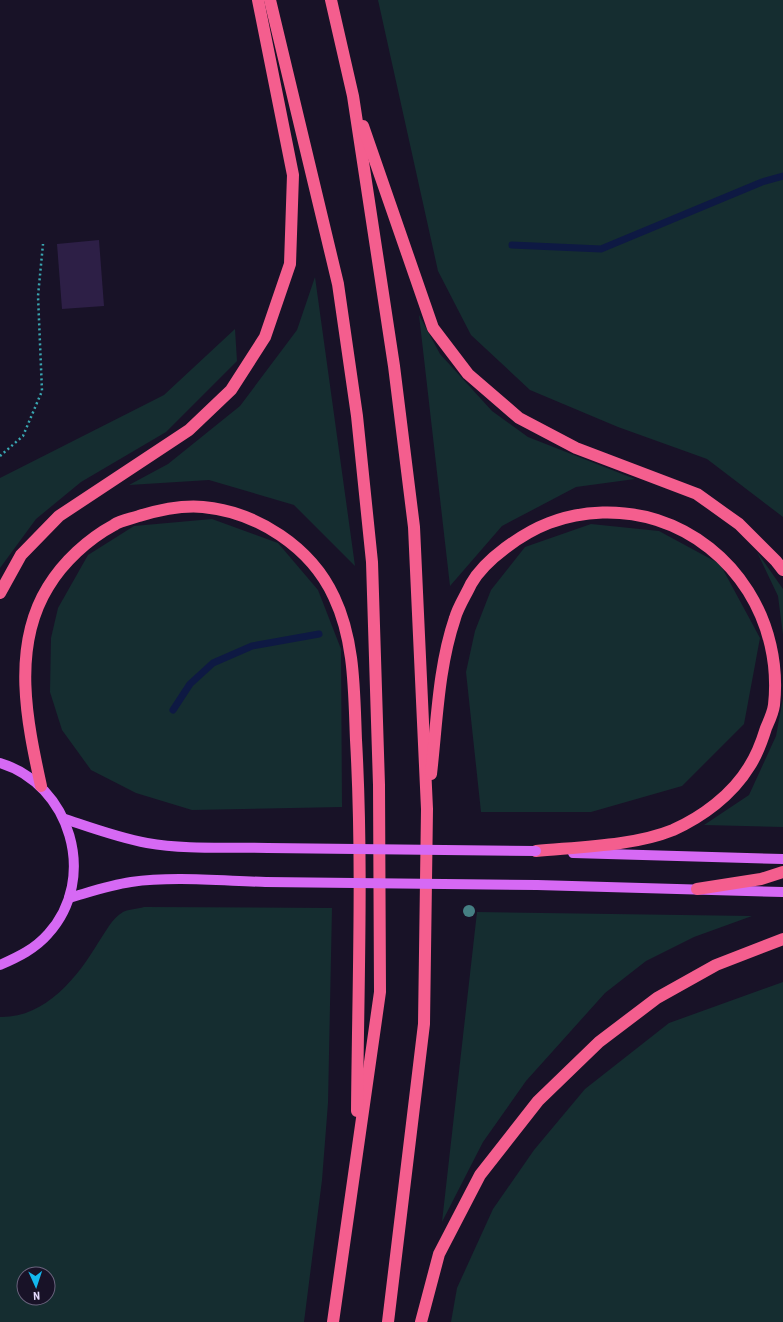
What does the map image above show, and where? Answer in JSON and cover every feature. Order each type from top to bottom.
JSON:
[{"type":"highway","points":[[0,593],[21,555],[59,516],[189,430],[231,390],[265,337],[290,264],[292,174],[258,0]]},
{"type":"highway","points":[[270,0],[338,284],[357,416],[372,562],[378,785],[380,992],[357,1162],[333,1322]]},
{"type":"highway","points":[[331,0],[353,96],[394,366],[414,527],[427,809],[424,1024],[388,1322]]},
{"type":"highway","points":[[353,96],[433,328],[468,374],[519,418],[576,448],[697,494],[739,524],[783,570]]},
{"type":"highway","points":[[41,786],[29,731],[26,701],[26,674],[31,629],[48,587],[77,550],[115,524],[159,510],[202,507],[250,518],[287,540],[314,564],[334,597],[346,632],[353,672],[360,801],[357,1162]]},
{"type":"highway","points":[[427,809],[445,658],[455,617],[473,581],[501,552],[530,530],[566,517],[605,512],[642,516],[677,526],[704,542],[731,566],[755,599],[769,631],[776,669],[774,706],[761,742],[749,768],[728,792],[701,816],[689,822],[670,831],[636,840],[536,851]]},
{"type":"highway","points":[[697,889],[761,879],[783,872]]},
{"type":"highway","points":[[421,1322],[439,1254],[480,1175],[538,1101],[599,1042],[657,998],[716,965],[783,939]]},
{"type":"main road","points":[[0,763],[25,774],[41,786],[55,802],[65,819],[72,838],[74,858],[73,878],[69,898],[49,933],[34,947],[17,958],[0,965]]},
{"type":"main road","points":[[65,819],[126,838],[147,843],[172,846],[536,851],[783,859]]},
{"type":"main road","points":[[69,898],[110,886],[132,882],[537,885],[783,892]]},
{"type":"path","points":[[0,456],[23,436],[42,391],[38,296],[43,244]]},
{"type":"green space","points":[[378,0],[783,0],[783,517],[707,459],[618,427],[530,390],[471,335],[438,271]]},
{"type":"green space","points":[[315,277],[355,566],[294,505],[209,480],[129,485],[168,464],[240,406],[297,330]]},
{"type":"green space","points":[[419,315],[440,354],[492,411],[528,437],[635,479],[576,487],[502,526],[450,586]]},
{"type":"green space","points":[[235,329],[237,361],[166,432],[81,482],[36,519],[0,568],[0,478],[164,395]]},
{"type":"green space","points":[[212,519],[278,543],[318,590],[341,649],[342,807],[192,810],[136,793],[91,770],[62,730],[50,692],[51,638],[58,608],[88,555],[134,526]]},
{"type":"green space","points":[[591,524],[659,531],[720,564],[760,638],[744,724],[682,786],[591,812],[481,812],[466,672],[475,631],[491,590],[525,547]]},
{"type":"green space","points":[[757,552],[783,589],[783,635],[778,596]]},
{"type":"green space","points":[[783,698],[783,827],[704,825],[749,795],[776,736]]},
{"type":"green space","points":[[144,907],[332,908],[328,1103],[322,1180],[304,1322],[0,1322],[0,1017],[16,1016],[31,1011],[58,994],[70,982],[90,956],[115,918],[123,912]]},
{"type":"green space","points":[[477,912],[752,916],[694,937],[646,961],[605,993],[526,1081],[483,1142],[442,1222]]},
{"type":"green space","points":[[783,982],[783,1322],[451,1322],[457,1288],[493,1209],[534,1150],[585,1089],[669,1023]]},
{"type":"building","points":[[99,240],[104,306],[62,309],[57,244]]},
{"type":"waterway","points":[[512,245],[601,249],[762,182],[783,176]]},
{"type":"waterway","points":[[173,710],[190,684],[213,663],[252,646],[319,634]]}]
